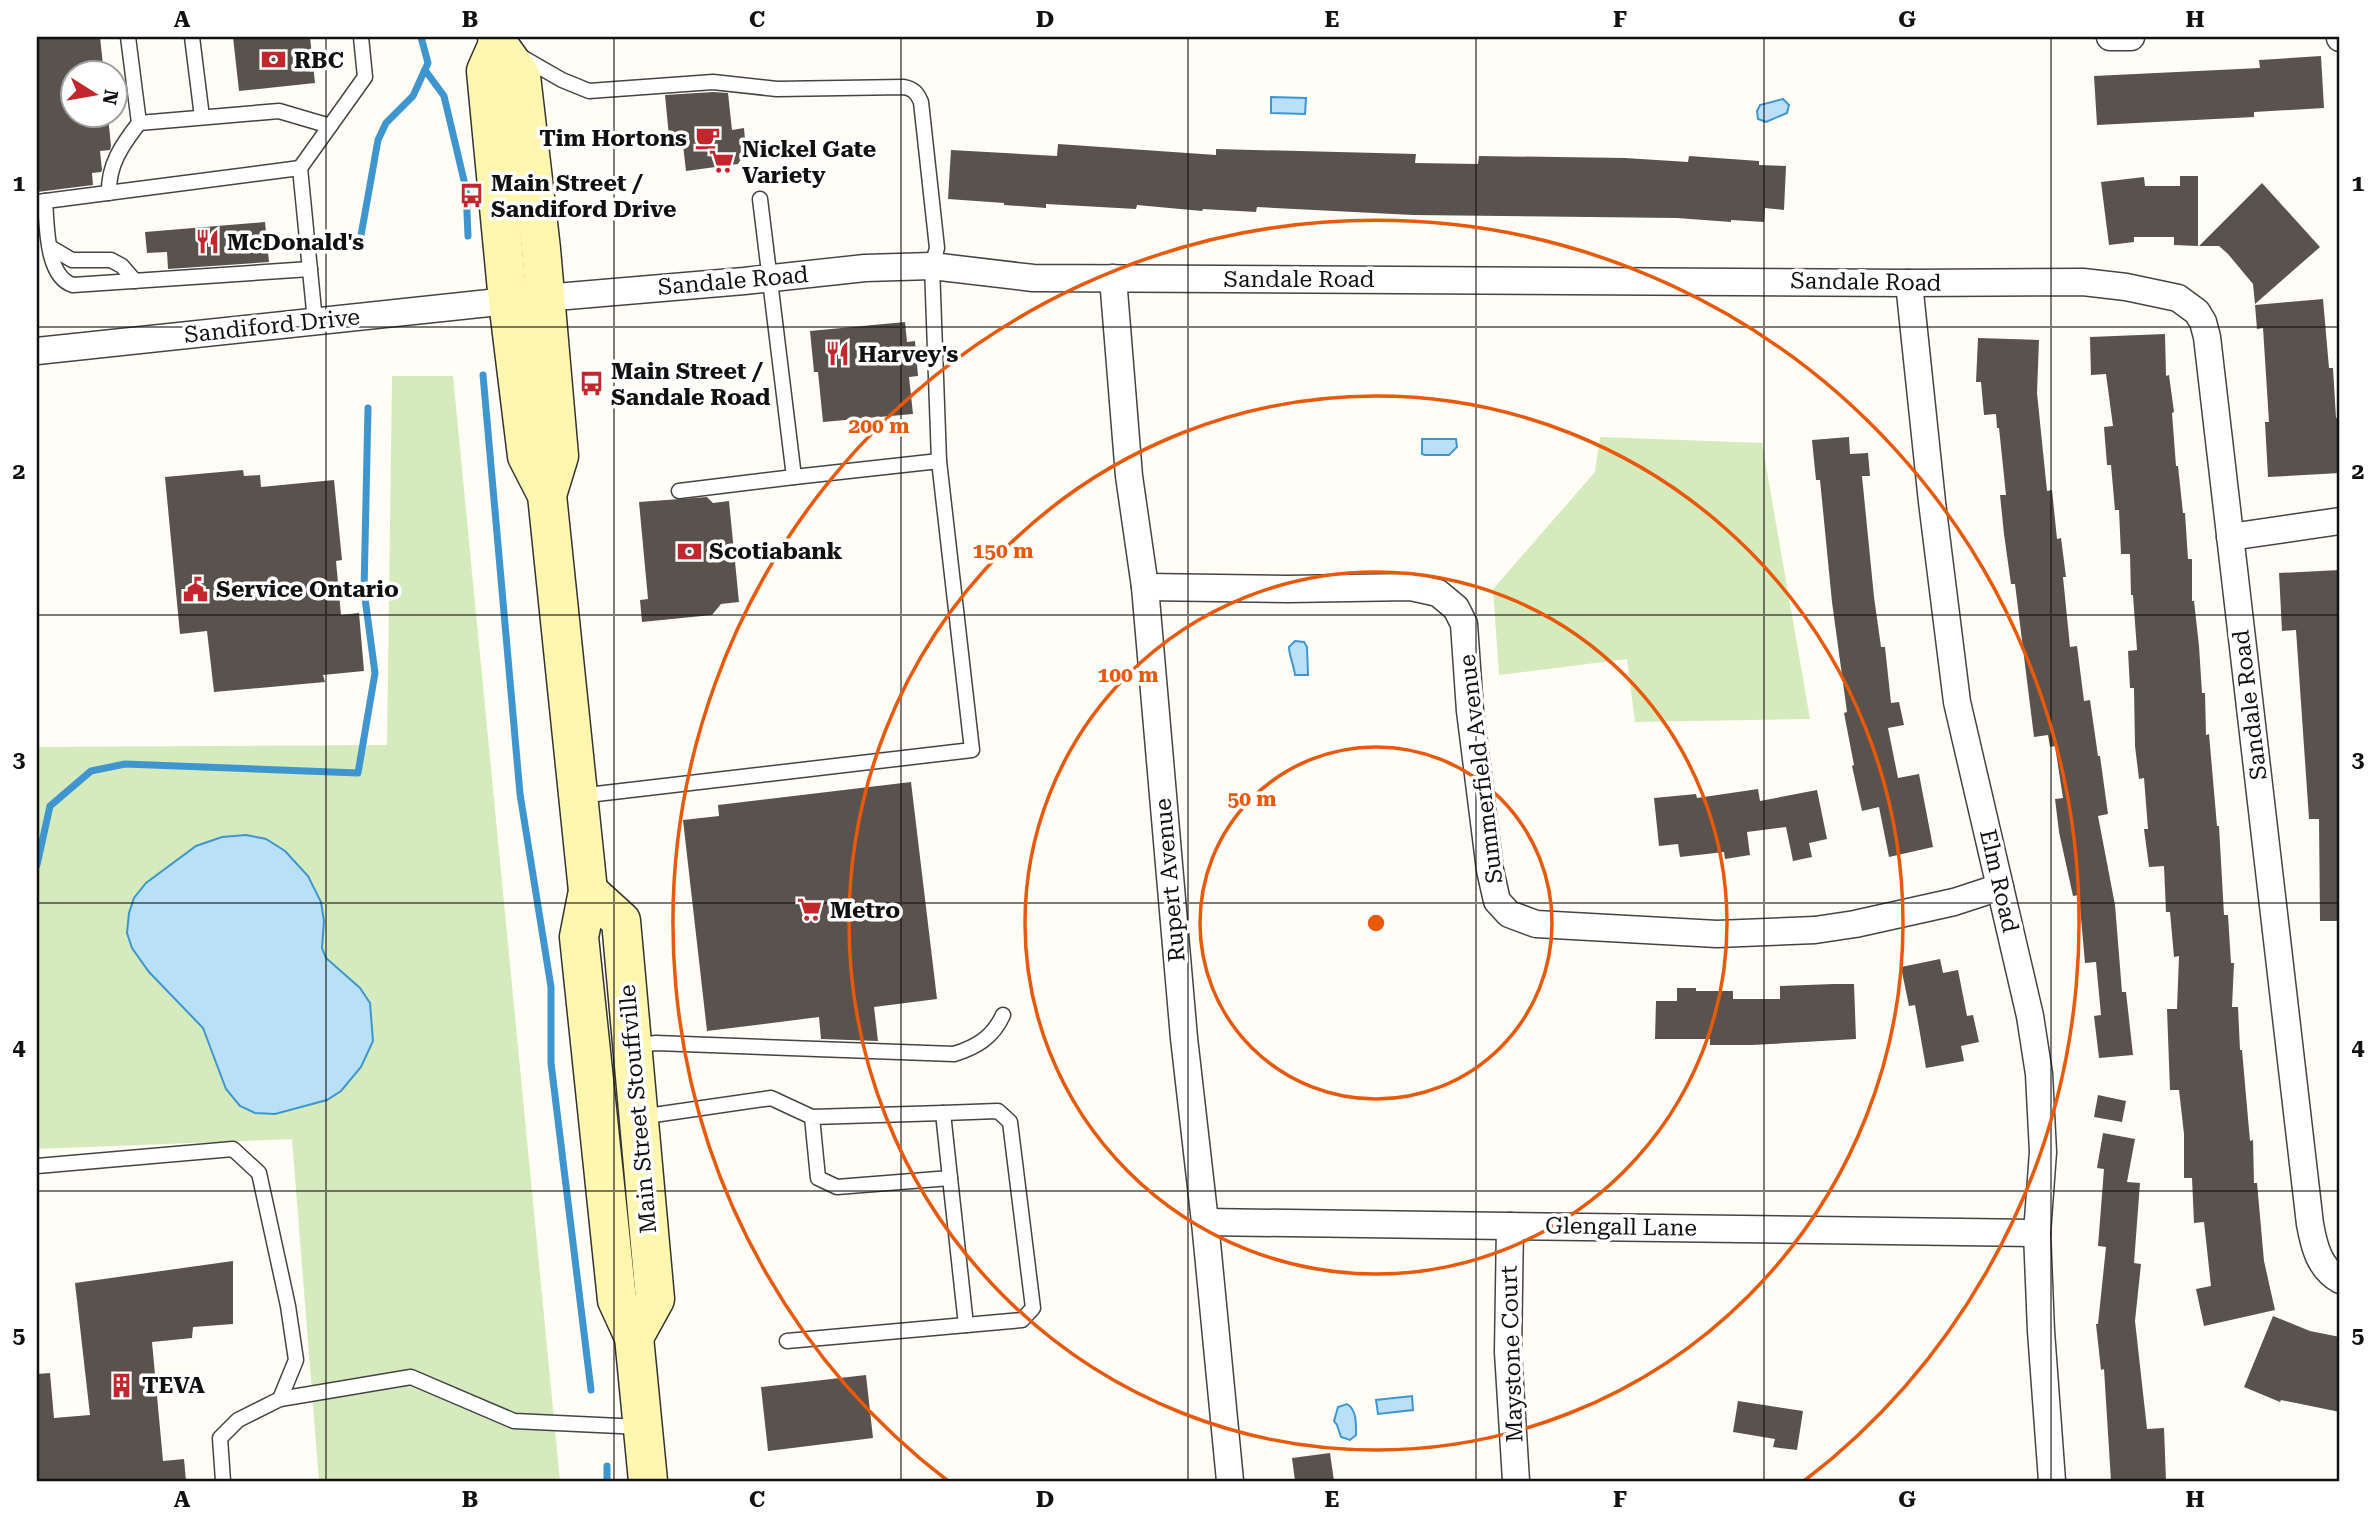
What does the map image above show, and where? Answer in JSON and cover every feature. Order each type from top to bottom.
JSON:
[{"type":"main road","name":"Main Street Stouffville","points":[[498,40],[486,71],[526,300],[527,456],[547,495],[588,891],[579,937],[617,1300],[634,1337],[648,1481]]},
{"type":"main road","name":"Main Street Stouffville","points":[[588,891],[621,921],[655,1298],[634,1337]]},
{"type":"street","points":[[2110,37],[2132,37]]},
{"type":"street","name":"Sandale Road","points":[[526,300],[865,268],[932,266],[1033,278],[2083,282],[2170,296],[2193,308],[2203,322],[2207,337],[2310,1224],[2319,1257],[2327,1270],[2340,1280]]},
{"type":"street","name":"Rupert Avenue","points":[[1113,278],[1129,476],[1145,587],[1184,1038],[1230,1481]]},
{"type":"street","name":"Elm Road","points":[[1909,283],[1957,702],[2030,1016],[2039,1074],[2043,1152],[2037,1233],[2052,1481]]},
{"type":"street","name":"Sandiford Drive","points":[[37,351],[526,300]]},
{"type":"street","points":[[2231,537],[2340,521]]},
{"type":"street","name":"Summerfield Avenue","points":[[1145,587],[1411,587],[1438,593],[1456,608],[1464,624],[1473,738],[1490,870],[1497,901],[1509,914],[1536,923],[1717,934],[1815,930],[1954,902],[2000,887]]},
{"type":"street","name":"Glengall Lane","points":[[1205,1222],[2037,1233]]},
{"type":"street","name":"Maystone Court","points":[[1510,1226],[1508,1352],[1516,1481]]},
{"type":"lane","points":[[109,193],[115,157],[139,123],[128,37]]},
{"type":"lane","points":[[192,37],[202,117]]},
{"type":"lane","points":[[315,321],[300,168],[366,77],[361,37]]},
{"type":"lane","points":[[498,40],[562,80],[589,91],[713,82],[778,89],[912,89],[918,94],[920,102],[937,248],[932,266],[939,461],[972,750],[577,796]]},
{"type":"lane","points":[[139,123],[279,111],[330,126]]},
{"type":"lane","points":[[300,168],[41,202],[58,275],[64,282],[73,285],[310,269]]},
{"type":"lane","points":[[760,199],[794,477]]},
{"type":"lane","points":[[50,247],[72,260],[111,260],[135,281]]},
{"type":"lane","points":[[679,491],[939,461]]},
{"type":"lane","points":[[632,1046],[656,1043],[954,1054],[972,1049],[987,1038],[998,1026],[1003,1015]]},
{"type":"lane","points":[[638,1118],[771,1098],[812,1117],[998,1111],[1010,1122],[1033,1308],[1022,1320],[787,1340]]},
{"type":"lane","points":[[943,1113],[966,1325]]},
{"type":"lane","points":[[812,1117],[817,1178],[837,1187],[950,1178]]},
{"type":"lane","points":[[37,1166],[233,1149],[260,1173],[288,1306],[296,1360],[280,1399]]},
{"type":"lane","points":[[223,1481],[220,1438],[239,1420],[280,1399],[411,1377],[514,1421],[643,1427]]},
{"type":"green space","points":[[392,376],[453,376],[560,1481],[319,1481],[292,1139],[37,1149],[37,747],[387,745]]},
{"type":"green space","points":[[1600,437],[1762,443],[1810,719],[1635,722],[1627,659],[1499,675],[1493,589],[1595,472]]},
{"type":"water","points":[[1271,97],[1306,98],[1305,114],[1271,113]]},
{"type":"water","points":[[1783,99],[1789,105],[1787,113],[1766,122],[1758,119],[1757,111],[1760,105]]},
{"type":"water","points":[[1422,439],[1456,439],[1457,447],[1449,455],[1425,455],[1422,454]]},
{"type":"water","points":[[1295,641],[1304,642],[1307,647],[1308,675],[1295,675],[1289,647]]},
{"type":"water","points":[[246,835],[266,839],[285,851],[308,876],[321,902],[324,921],[322,948],[326,958],[360,988],[370,1003],[373,1041],[361,1067],[341,1091],[327,1100],[275,1114],[255,1113],[240,1106],[226,1089],[203,1028],[149,972],[132,948],[127,933],[134,898],[146,883],[196,846],[222,837]]},
{"type":"water","points":[[1412,1396],[1413,1410],[1378,1414],[1376,1400]]},
{"type":"water","points":[[1347,1404],[1353,1410],[1356,1422],[1356,1435],[1350,1440],[1341,1437],[1334,1421],[1338,1407]]},
{"type":"building","points":[[37,37],[100,37],[102,60],[60,60],[60,130],[109,130],[110,150],[100,151],[102,170],[92,173],[93,185],[37,192]]},
{"type":"building","name":"RBC","points":[[233,37],[310,37],[315,83],[239,91]]},
{"type":"building","points":[[2321,56],[2324,108],[2254,112],[2254,117],[2097,125],[2094,76],[2260,68],[2259,60]]},
{"type":"building","name":"Tim Hortons","points":[[728,93],[732,130],[744,128],[746,151],[738,164],[686,171],[683,145],[670,147],[665,95]]},
{"type":"building","points":[[1058,144],[1216,155],[1216,149],[1416,154],[1415,163],[1478,164],[1479,156],[1625,158],[1688,162],[1689,156],[1759,161],[1759,165],[1786,166],[1784,210],[1765,208],[1764,222],[1731,222],[1677,218],[1413,215],[1257,207],[1256,212],[1202,211],[1137,205],[1136,209],[1046,204],[1046,208],[948,199],[951,150],[1057,156]]},
{"type":"building","points":[[2180,176],[2198,176],[2198,246],[2174,245],[2174,237],[2134,237],[2134,242],[2109,245],[2101,182],[2144,177],[2145,186],[2180,186]]},
{"type":"building","points":[[2262,183],[2320,247],[2255,304],[2253,284],[2228,254],[2219,246],[2199,246]]},
{"type":"building","name":"McDonald's","points":[[265,222],[269,262],[168,269],[167,252],[147,253],[145,232]]},
{"type":"building","points":[[2323,299],[2329,368],[2333,368],[2336,418],[2340,418],[2340,473],[2268,477],[2265,422],[2269,422],[2263,328],[2257,329],[2255,305]]},
{"type":"building","points":[[905,322],[907,342],[915,341],[918,376],[909,377],[913,414],[823,422],[818,372],[814,372],[810,331]]},
{"type":"building","points":[[2165,334],[2166,376],[2169,375],[2174,412],[2176,466],[2185,513],[2188,559],[2192,559],[2192,601],[2219,826],[2224,915],[2228,915],[2231,963],[2234,963],[2232,1007],[2238,1007],[2250,1141],[2253,1140],[2254,1183],[2257,1183],[2264,1261],[2275,1310],[2204,1326],[2196,1289],[2211,1286],[2204,1222],[2194,1223],[2192,1178],[2184,1178],[2184,1134],[2179,1090],[2170,1090],[2167,1009],[2177,1009],[2179,956],[2174,957],[2170,912],[2166,912],[2164,866],[2149,867],[2144,829],[2148,829],[2144,778],[2139,779],[2135,746],[2134,688],[2130,688],[2128,651],[2137,650],[2130,554],[2121,554],[2119,510],[2115,510],[2111,465],[2107,465],[2104,427],[2113,426],[2106,374],[2091,375],[2090,337]]},
{"type":"building","points":[[1978,338],[2039,340],[2037,393],[2047,491],[2052,490],[2057,539],[2061,538],[2070,647],[2077,646],[2084,701],[2090,700],[2100,756],[2108,814],[2098,816],[2115,905],[2122,992],[2126,992],[2133,1055],[2099,1058],[2094,1016],[2101,1015],[2096,962],[2085,963],[2079,895],[2073,896],[2059,832],[2055,799],[2063,798],[2055,746],[2050,747],[2048,735],[2034,737],[2015,584],[2011,584],[2004,534],[2000,495],[2006,495],[1999,428],[1996,414],[1984,415],[1981,382],[1976,382]]},
{"type":"building","points":[[1849,437],[1850,454],[1868,453],[1870,476],[1862,476],[1874,597],[1881,647],[1885,647],[1891,703],[1899,702],[1904,725],[1888,728],[1898,778],[1919,774],[1933,847],[1889,857],[1879,807],[1862,811],[1852,766],[1820,480],[1816,480],[1812,440]]},
{"type":"building","points":[[243,470],[244,476],[260,475],[261,487],[334,480],[342,560],[336,561],[341,615],[359,613],[364,671],[323,675],[325,682],[214,692],[207,631],[180,634],[165,477]]},
{"type":"building","name":"Scotiabank","points":[[707,497],[713,503],[729,501],[739,602],[721,604],[712,615],[642,622],[640,600],[648,599],[639,502]]},
{"type":"building","points":[[2340,570],[2340,921],[2320,921],[2319,819],[2309,819],[2296,630],[2282,631],[2279,573]]},
{"type":"building","name":"Metro","points":[[911,782],[937,999],[874,1007],[878,1041],[821,1039],[819,1017],[707,1031],[683,820],[719,816],[718,805]]},
{"type":"building","points":[[1758,789],[1760,801],[1817,790],[1827,839],[1809,843],[1812,857],[1793,861],[1786,827],[1747,832],[1750,855],[1725,859],[1724,852],[1680,857],[1678,844],[1659,846],[1654,798],[1696,794],[1697,798]]},
{"type":"building","points":[[1940,959],[1943,973],[1958,970],[1967,1016],[1973,1015],[1979,1042],[1961,1046],[1964,1061],[1926,1068],[1915,1005],[1909,1006],[1901,967]]},
{"type":"building","points":[[1854,984],[1856,1039],[1710,1045],[1710,1039],[1655,1039],[1656,1001],[1677,1001],[1677,988],[1733,991],[1733,999],[1780,999],[1780,986]]},
{"type":"building","points":[[2098,1095],[2126,1101],[2122,1122],[2094,1117]]},
{"type":"building","points":[[2103,1133],[2135,1139],[2127,1182],[2140,1183],[2134,1263],[2141,1264],[2135,1321],[2147,1429],[2164,1428],[2166,1481],[2111,1481],[2104,1369],[2101,1370],[2096,1324],[2106,1247],[2098,1246],[2104,1169],[2097,1168]]},
{"type":"building","name":"TEVA","points":[[233,1261],[233,1324],[193,1327],[192,1338],[152,1342],[163,1461],[184,1459],[186,1481],[37,1481],[37,1374],[50,1373],[54,1418],[90,1415],[75,1283]]},
{"type":"building","points":[[2273,1316],[2310,1331],[2340,1337],[2340,1412],[2281,1400],[2280,1402],[2244,1387]]},
{"type":"building","points":[[866,1375],[873,1438],[768,1451],[761,1387]]},
{"type":"building","points":[[1738,1401],[1803,1411],[1797,1450],[1773,1447],[1775,1439],[1733,1432]]},
{"type":"building","points":[[1330,1453],[1334,1481],[1295,1481],[1292,1458]]},
{"type":"waterway","points":[[360,241],[378,140],[386,123],[413,96],[428,63],[421,37]]},
{"type":"waterway","points":[[425,70],[444,96],[466,189],[468,236]]},
{"type":"waterway","points":[[483,375],[520,794],[551,987],[551,1063],[591,1390]]},
{"type":"waterway","points":[[37,865],[50,806],[91,771],[125,764],[358,773],[375,673],[364,591],[368,408]]},
{"type":"waterway","points":[[607,1466],[607,1481]]},
{"type":"place","name":"RBC","points":[[274,60]]},
{"type":"place","name":"Tim Hortons","points":[[707,138]]},
{"type":"place","name":"Nickel Gate Variety","points":[[722,162]]},
{"type":"place","name":"Main Street / Sandiford Drive","points":[[471,196]]},
{"type":"place","name":"McDonald's","points":[[207,242]]},
{"type":"place","name":"Harvey's","points":[[838,354]]},
{"type":"place","name":"Main Street / Sandale Road","points":[[591,384]]},
{"type":"place","name":"Scotiabank","points":[[689,551]]},
{"type":"place","name":"Service Ontario","points":[[196,589]]},
{"type":"place","name":"Metro","points":[[810,910]]},
{"type":"place","name":"TEVA","points":[[122,1385]]}]
